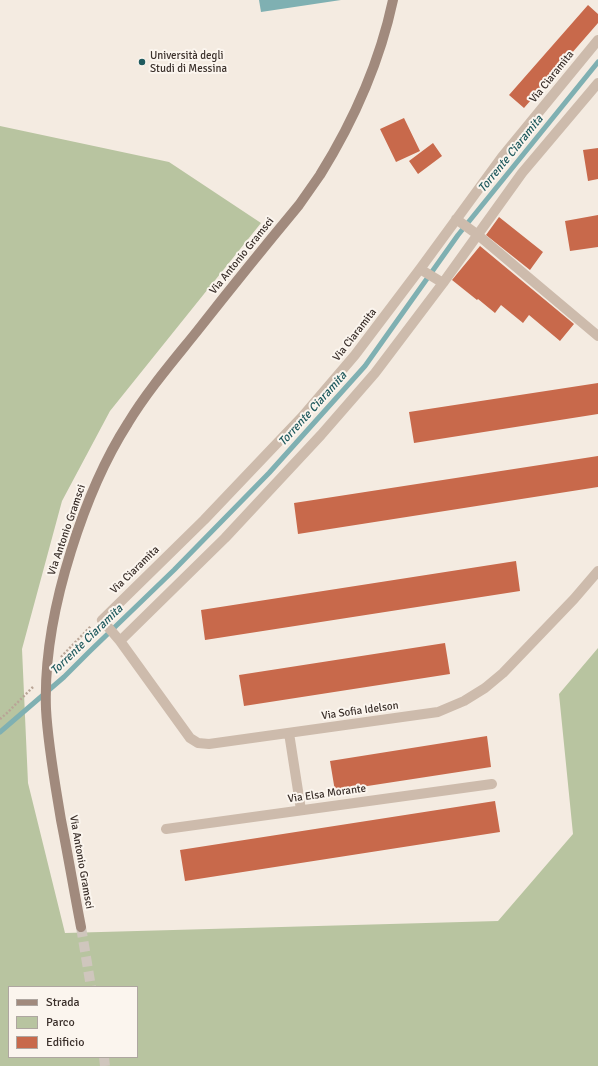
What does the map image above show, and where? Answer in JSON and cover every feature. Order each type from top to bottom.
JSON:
[{"type":"main road","name":"Via Antonio Gramsci","points":[[81,927],[50,754],[46,694],[47,657],[56,603],[84,512],[116,442],[128,422],[155,384],[299,205],[320,175],[345,131],[363,92],[384,36],[393,0]]},
{"type":"street","name":"Via Ciaramita","points":[[102,620],[204,520],[302,417],[355,355],[502,157],[598,40]]},
{"type":"street","points":[[120,641],[224,538],[321,435],[375,373],[443,283],[522,173],[598,83]]},
{"type":"street","points":[[456,219],[478,235],[598,336]]},
{"type":"street","points":[[420,269],[443,283]]},
{"type":"street","name":"Via Sofia Idelson","points":[[102,620],[120,641],[190,738],[198,743],[209,744],[438,712],[464,701],[485,688],[503,672],[598,571]]},
{"type":"street","points":[[289,733],[301,810]]},
{"type":"street","name":"Via Elsa Morante","points":[[166,829],[492,784]]},
{"type":"green space","points":[[0,126],[169,162],[261,223],[110,411],[62,501],[22,649],[28,783],[65,933],[498,921],[573,834],[559,694],[598,648],[598,1066],[0,1066]]},
{"type":"water","points":[[259,0],[341,0],[261,12]]},
{"type":"building","points":[[588,5],[598,14],[598,23],[524,108],[509,95]]},
{"type":"building","points":[[404,118],[420,151],[396,162],[380,129]]},
{"type":"building","points":[[433,143],[442,156],[418,174],[409,161]]},
{"type":"building","points":[[598,148],[598,179],[588,181],[583,150]]},
{"type":"building","points":[[598,215],[598,247],[570,251],[565,221]]},
{"type":"building","points":[[499,217],[543,252],[530,270],[486,235]]},
{"type":"building","points":[[480,246],[574,324],[560,341],[529,315],[523,323],[501,305],[495,313],[452,280]]},
{"type":"building","points":[[598,383],[598,414],[414,443],[409,412]]},
{"type":"building","points":[[598,456],[598,487],[298,534],[294,503]]},
{"type":"building","points":[[516,561],[520,591],[205,640],[201,610]]},
{"type":"building","points":[[445,643],[450,674],[244,706],[239,675]]},
{"type":"building","points":[[487,736],[491,767],[335,791],[330,761]]},
{"type":"building","points":[[495,801],[500,832],[185,881],[180,850]]},
{"type":"waterway","name":"Torrente Ciaramita","points":[[0,732],[64,677],[174,570],[269,473],[365,366],[458,235],[598,62]]},
{"type":"tunnel","points":[[81,927],[91,986]]},
{"type":"tunnel","points":[[104,1058],[105,1066]]},
{"type":"place","name":"Università degli Studi di Messina","points":[[142,62]]}]
